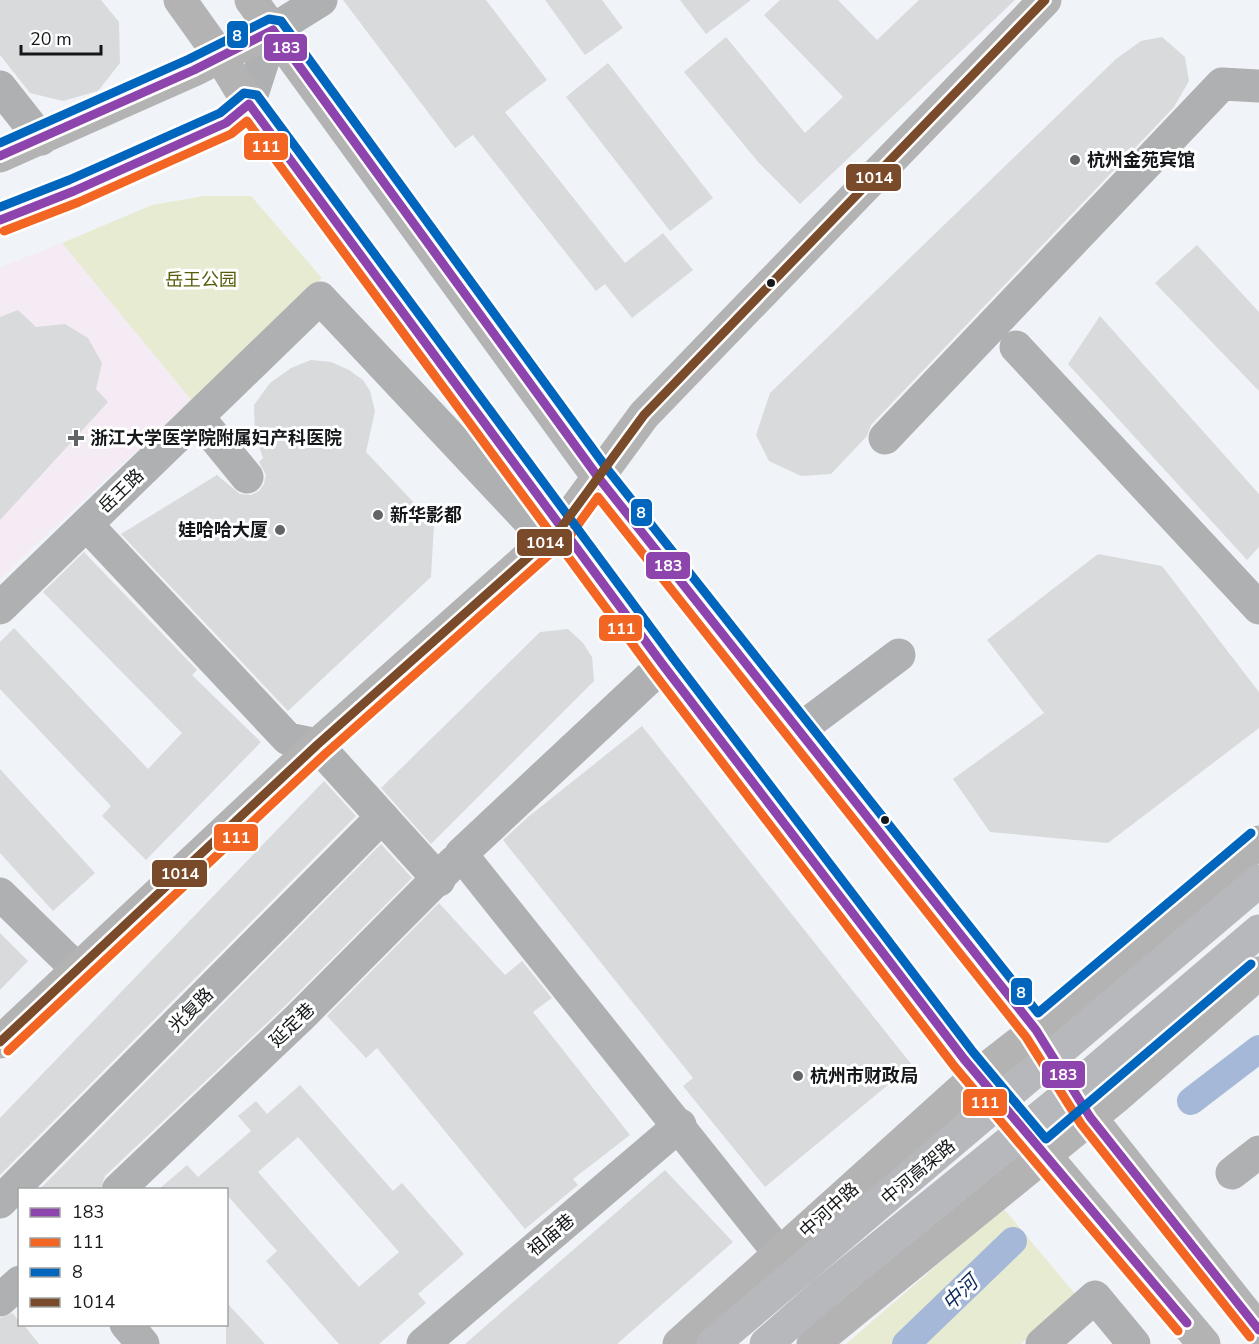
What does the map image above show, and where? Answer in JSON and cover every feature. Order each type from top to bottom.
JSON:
[{"type":"highway","name":"中河高架路","points":[[713,1344],[1259,881]]},
{"type":"highway","name":"中河高架路","points":[[766,1344],[825,1292],[1055,1105],[1259,931]]},
{"type":"main road","points":[[180,0],[220,56],[249,104],[663,665],[978,1074],[1051,1151],[1204,1344]]},
{"type":"main road","points":[[251,0],[598,477],[1036,1030],[1090,1118],[1259,1330]]},
{"type":"main road","points":[[0,1042],[317,745],[561,528],[652,407],[1045,0]]},
{"type":"main road","points":[[0,156],[273,30]]},
{"type":"main road","name":"中河中路","points":[[679,1344],[978,1074],[1036,1030],[1259,842]]},
{"type":"main road","points":[[813,1344],[1051,1151],[1259,973]]},
{"type":"street","points":[[0,220],[74,191],[226,123],[249,104],[273,30],[321,0]]},
{"type":"street","points":[[885,438],[1222,84],[1259,86]]},
{"type":"street","points":[[0,87],[41,139]]},
{"type":"street","name":"岳王路","points":[[0,608],[320,298],[534,526],[561,528]]},
{"type":"street","points":[[1016,347],[1257,602]]},
{"type":"street","points":[[198,417],[247,477]]},
{"type":"street","points":[[87,525],[288,739],[317,745],[439,880]]},
{"type":"street","points":[[799,730],[899,655]]},
{"type":"street","name":"延定巷","points":[[120,1188],[300,1017],[439,880],[461,854],[663,665]]},
{"type":"street","name":"光复路","points":[[0,1202],[382,817]]},
{"type":"street","points":[[461,854],[680,1125],[780,1254]]},
{"type":"street","points":[[0,894],[77,969]]},
{"type":"street","name":"祖庙巷","points":[[423,1344],[680,1125]]},
{"type":"street","points":[[1051,1151],[1222,1344]]},
{"type":"street","points":[[1232,1173],[1259,1152]]},
{"type":"street","points":[[0,1300],[18,1284]]},
{"type":"street","points":[[1042,1344],[1095,1297],[1134,1344]]},
{"type":"street","points":[[128,1326],[143,1344]]},
{"type":"shaded area","name":"浙江大学医学院附属妇产科医院","points":[[62,243],[193,402],[112,473],[0,579],[0,267]]},
{"type":"green space","name":"岳王公园","points":[[204,196],[251,196],[322,278],[193,402],[62,243],[152,205]]},
{"type":"green space","points":[[1003,1208],[1077,1296],[1021,1344],[846,1344]]},
{"type":"building","points":[[0,0],[101,0],[119,22],[120,63],[98,91],[63,101],[30,93],[0,55]]},
{"type":"building","points":[[343,0],[486,0],[547,80],[505,112],[625,263],[663,233],[693,270],[632,318],[605,284],[596,291],[473,135],[455,148]]},
{"type":"building","points":[[545,0],[602,0],[623,28],[585,55]]},
{"type":"building","points":[[680,0],[751,0],[706,34]]},
{"type":"building","points":[[780,0],[838,0],[877,40],[919,0],[1015,0],[800,204],[759,163],[684,72],[726,37],[805,133],[843,97],[764,15]]},
{"type":"building","points":[[1162,37],[1185,57],[1189,81],[1174,107],[871,425],[867,436],[831,474],[801,476],[769,461],[756,435],[770,393],[1116,59],[1141,41]]},
{"type":"building","points":[[608,63],[713,198],[670,231],[566,97]]},
{"type":"building","points":[[1197,245],[1259,312],[1259,391],[1155,283]]},
{"type":"building","points":[[18,310],[36,327],[65,324],[88,338],[102,363],[96,389],[108,402],[0,520],[0,317]]},
{"type":"building","points":[[1100,316],[1259,494],[1259,547],[1247,560],[1068,364]]},
{"type":"building","name":"娃哈哈大厦","points":[[311,360],[331,362],[349,370],[363,380],[370,391],[375,411],[366,452],[434,524],[431,577],[288,711],[121,534],[217,475],[240,494],[251,495],[259,491],[266,475],[259,462],[263,458],[255,435],[254,405],[270,383],[291,368]]},
{"type":"building","points":[[84,552],[197,670],[192,675],[261,742],[146,860],[102,816],[111,806],[0,689],[0,642],[14,628],[148,769],[182,733],[43,592]]},
{"type":"building","points":[[1098,554],[1162,566],[1259,692],[1259,728],[1108,843],[990,832],[953,779],[1044,713],[987,640]]},
{"type":"building","points":[[568,629],[583,643],[592,657],[594,681],[431,844],[381,788],[540,632]]},
{"type":"building","points":[[642,726],[912,1065],[765,1187],[683,1086],[693,1078],[503,840],[528,817]]},
{"type":"building","points":[[0,769],[95,873],[53,911],[0,853]]},
{"type":"building","points":[[324,781],[356,816],[0,1175],[0,1118]]},
{"type":"building","points":[[381,844],[412,878],[287,1004],[105,1176],[101,1188],[41,1188]]},
{"type":"building","points":[[439,903],[505,975],[522,961],[552,998],[533,1012],[630,1135],[573,1179],[578,1185],[525,1229],[377,1048],[366,1058],[327,1016]]},
{"type":"building","points":[[0,933],[28,961],[0,990]]},
{"type":"building","points":[[300,1085],[393,1191],[402,1183],[464,1254],[418,1294],[426,1303],[379,1344],[339,1344],[266,1261],[277,1251],[228,1196],[228,1188],[160,1188],[187,1165],[198,1177],[251,1131],[238,1116],[256,1101],[267,1114]],"holes":[[[298,1137],[399,1252],[359,1287],[258,1172]]]},
{"type":"building","points":[[665,1170],[733,1242],[617,1344],[465,1344]]},
{"type":"building","points":[[228,1304],[265,1344],[226,1344],[226,1326],[228,1326]]},
{"type":"building","points":[[13,1313],[18,1321],[18,1326],[25,1326],[39,1344],[0,1344],[0,1318]]},
{"type":"waterway","name":"中河","points":[[1191,1101],[1259,1049]]},
{"type":"waterway","name":"中河","points":[[906,1344],[1013,1241]]},
{"type":"transit line","name":"1014","points":[[0,1042],[317,745],[561,528],[644,415],[1045,0]]},
{"type":"transit line","name":"8","points":[[0,143],[189,59],[269,19],[281,21],[608,470],[1038,1013],[1251,833]]},
{"type":"transit line","name":"183","points":[[0,156],[194,70],[273,30],[598,477],[1036,1030],[1090,1117],[1259,1330]]},
{"type":"transit line","name":"8","points":[[0,207],[69,180],[220,113],[244,93],[257,95],[673,658],[973,1052],[1046,1139],[1251,964]]},
{"type":"transit line","name":"183","points":[[0,220],[74,191],[226,123],[249,104],[663,665],[964,1059],[1187,1323]]},
{"type":"transit line","name":"111","points":[[4,231],[79,202],[231,134],[247,121],[653,672],[954,1066],[1178,1331]]},
{"type":"transit line","name":"111","points":[[8,1051],[325,754],[569,537],[598,497],[1026,1037],[1081,1124],[1250,1337]]},
{"type":"place","name":"杭州金苑宾馆","points":[[1075,160]]},
{"type":"place","name":"浙江大学医学院附属妇产科医院","points":[[76,438]]},
{"type":"place","name":"新华影都","points":[[378,515]]},
{"type":"place","name":"娃哈哈大厦","points":[[280,530]]},
{"type":"place","name":"杭州市财政局","points":[[798,1076]]}]
